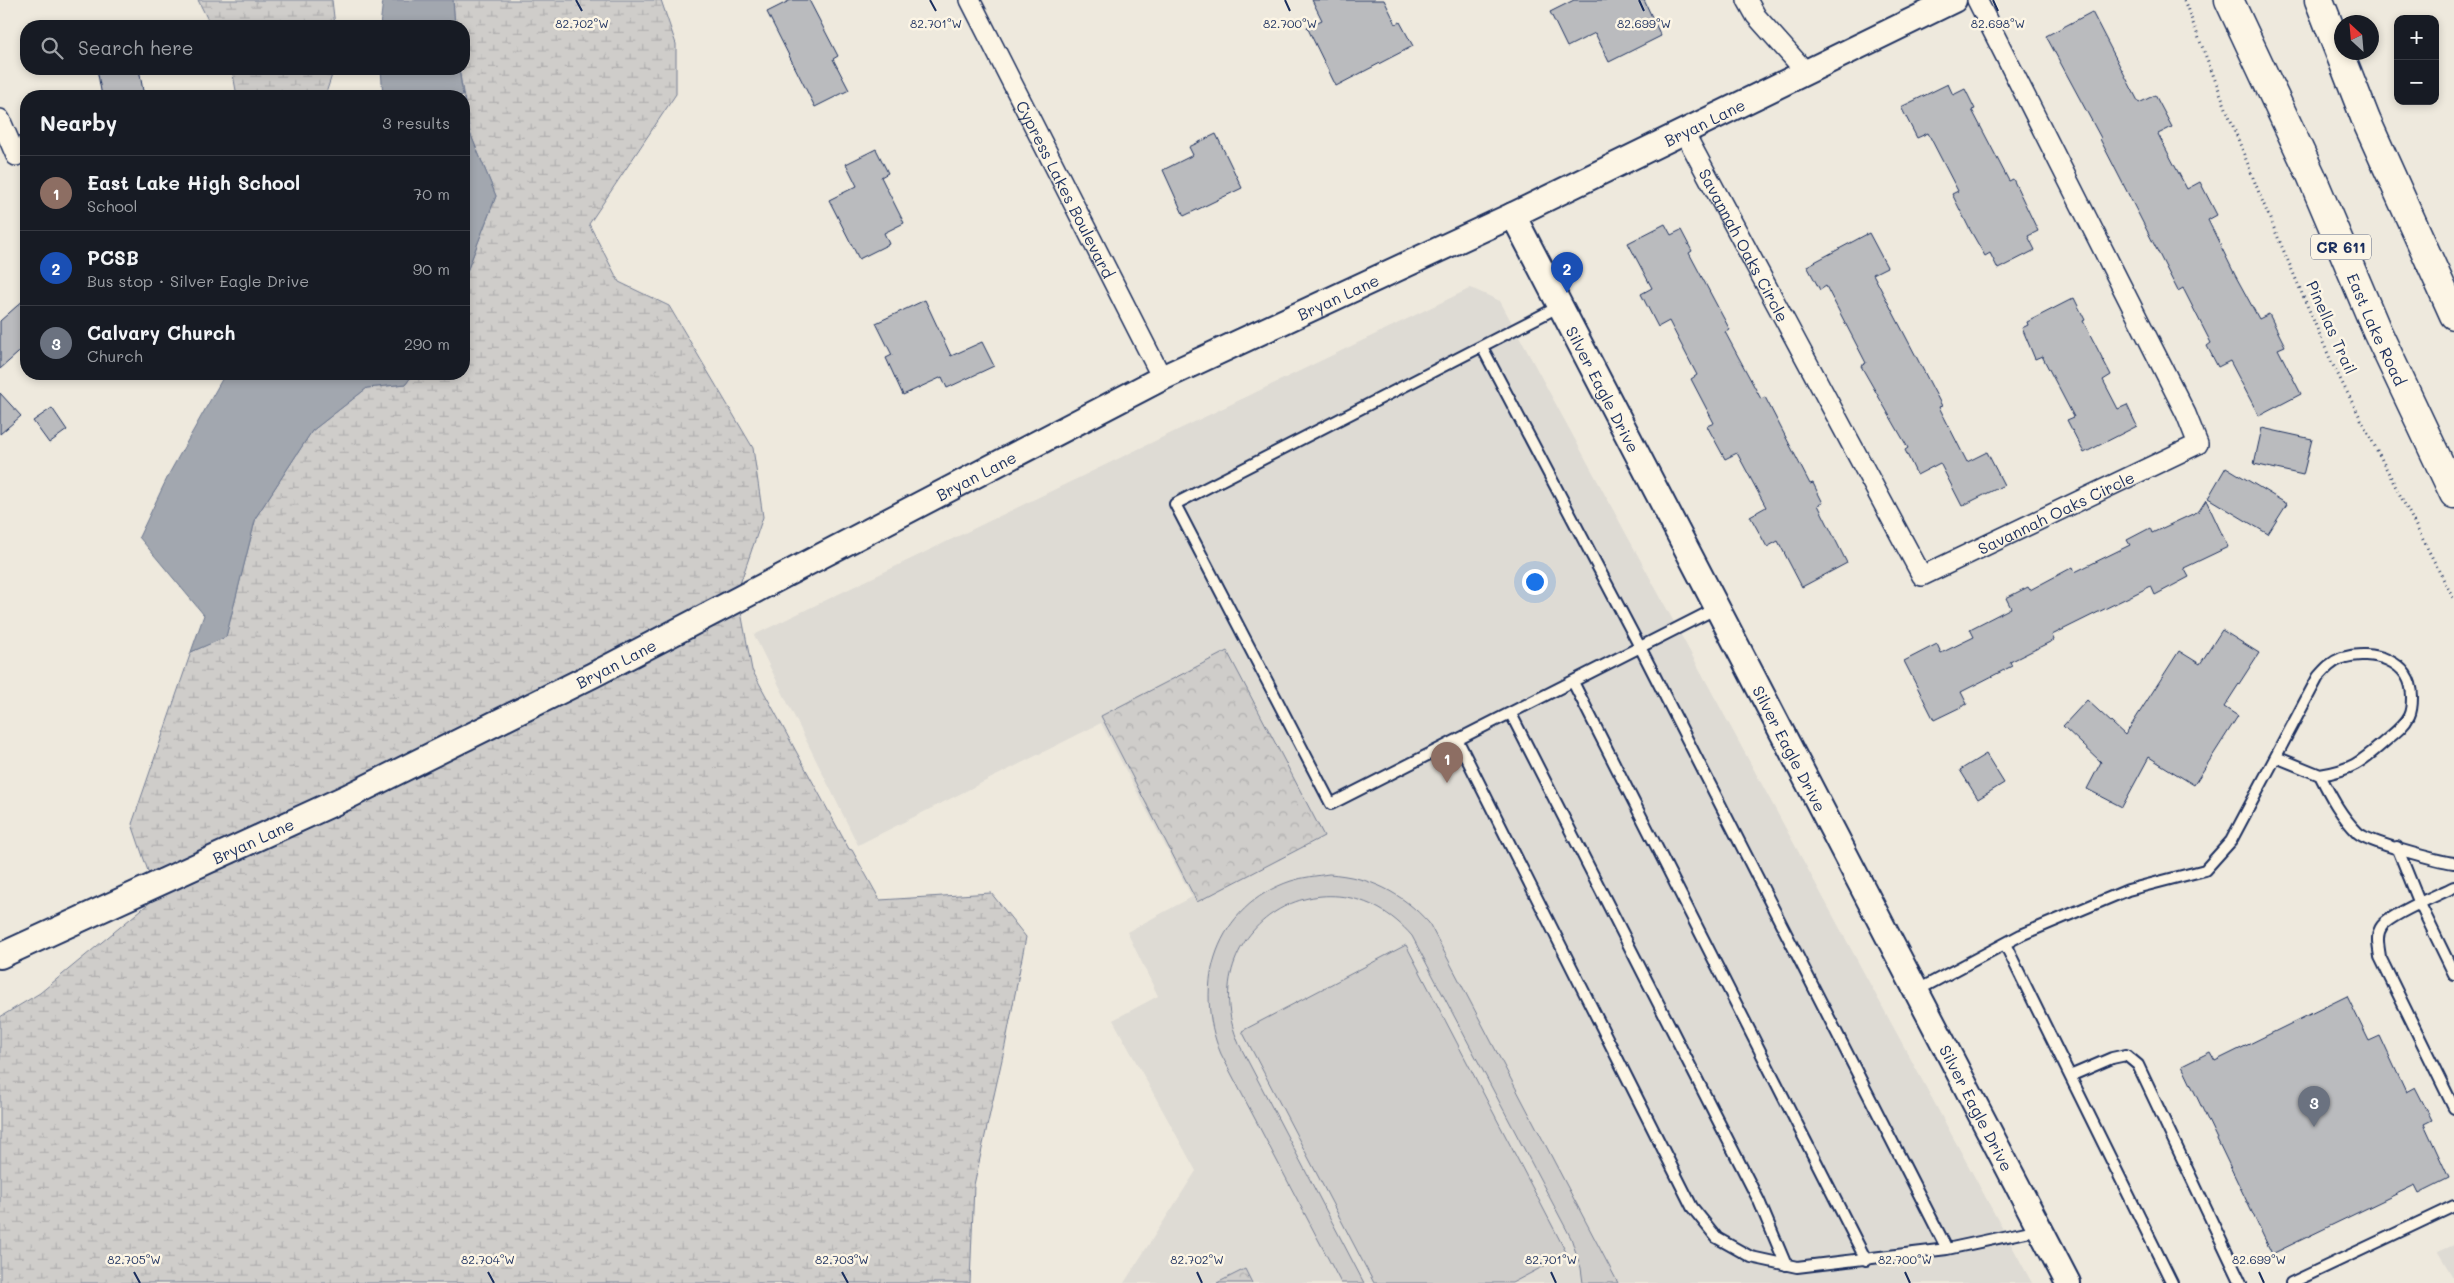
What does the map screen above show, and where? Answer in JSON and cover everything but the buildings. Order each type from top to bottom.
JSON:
[{"type":"main road","name":"East Lake Road","points":[[2229,0],[2311,175],[2377,331],[2454,494]]},
{"type":"main road","points":[[2319,0],[2366,120],[2454,315]]},
{"type":"street","name":"Cypress Lakes Boulevard","points":[[970,0],[1162,378]]},
{"type":"street","points":[[1747,0],[1756,16],[1806,71]]},
{"type":"street","name":"Bryan Lane","points":[[0,956],[381,780],[593,675],[1162,378],[1513,215],[1954,0]]},
{"type":"street","name":"Savannah Oaks Circle","points":[[1684,132],[1922,576],[2198,444],[2186,414],[1977,0]]},
{"type":"street","points":[[0,119],[16,156]]},
{"type":"street","name":"Silver Eagle Drive","points":[[1513,215],[2068,1283]]},
{"type":"lane","points":[[1560,306],[1176,504],[1331,804],[1512,714],[1717,608]]},
{"type":"lane","points":[[1482,346],[1640,648],[1947,1249]]},
{"type":"lane","points":[[1916,991],[2005,944],[2128,890],[2205,870],[2231,841],[2318,677],[2328,665],[2341,658],[2371,654],[2386,658],[2400,667],[2412,689],[2410,715],[2402,726],[2360,763],[2342,771],[2320,775],[2276,757]]},
{"type":"lane","points":[[1574,682],[1866,1260]]},
{"type":"lane","points":[[1512,714],[1759,1201],[1786,1265]]},
{"type":"lane","points":[[1458,741],[1692,1207],[1717,1238],[1751,1257],[1797,1267],[1947,1249],[2040,1229]]},
{"type":"lane","points":[[2320,775],[2337,809],[2360,835],[2434,860],[2454,863]]},
{"type":"lane","points":[[2397,847],[2420,904],[2454,974]]},
{"type":"lane","points":[[2454,886],[2382,926],[2378,935],[2380,957],[2454,1108]]},
{"type":"lane","points":[[2005,944],[2172,1283]]},
{"type":"lane","points":[[2070,1076],[2112,1058],[2126,1055],[2138,1065],[2241,1283]]},
{"type":"lane","points":[[2291,1283],[2454,1206]]},
{"type":"path","name":"Pinellas Trail","points":[[2184,0],[2262,198],[2331,360],[2454,600]]},
{"type":"shaded area","points":[[383,0],[453,0],[455,20],[381,20]]},
{"type":"shaded area","points":[[381,75],[460,75],[462,90],[383,90]]},
{"type":"shaded area","points":[[470,133],[496,196],[470,263]]},
{"type":"shaded area","points":[[1471,288],[1500,301],[2032,1283],[1124,1283],[1196,1171],[1113,1020],[1158,996],[1127,932],[1192,897],[1101,723],[858,845],[754,635]]},
{"type":"shaded area","points":[[222,380],[409,380],[406,384],[367,388],[312,431],[256,517],[226,637],[191,652],[204,615],[139,537],[170,472]]},
{"type":"shaded area","points":[[2454,1245],[2454,1279],[2438,1252]]},
{"type":"green space","points":[[198,0],[332,0],[334,20],[208,20]]},
{"type":"green space","points":[[453,0],[661,0],[676,44],[676,94],[589,224],[619,282],[669,306],[753,448],[763,517],[740,584],[340,787],[149,874],[132,824],[191,652],[226,636],[256,517],[312,431],[367,388],[406,384],[409,380],[470,380],[470,263],[496,196],[470,133],[470,90],[463,90],[460,75],[470,75],[470,20],[455,20]]},
{"type":"green space","points":[[233,75],[332,75],[327,90],[236,90]]},
{"type":"green space","points":[[741,612],[752,670],[849,849],[852,850],[880,900],[991,893],[1026,937],[1005,1046],[974,1185],[970,1283],[0,1283],[0,1017],[40,993],[153,900],[351,809],[598,686]]},
{"type":"green space","points":[[1227,651],[1324,836],[1197,902],[1101,716]]},
{"type":"green space","points":[[1329,874],[1358,879],[1384,888],[1407,903],[1429,923],[1618,1283],[1583,1283],[1581,1268],[1571,1238],[1412,936],[1379,909],[1343,897],[1308,898],[1276,911],[1250,934],[1233,965],[1229,1002],[1239,1044],[1364,1283],[1341,1283],[1221,1054],[1213,1028],[1209,1001],[1211,976],[1217,951],[1228,929],[1244,909],[1265,893],[1291,881]]},
{"type":"green space","points":[[1406,945],[1567,1254],[1512,1283],[1374,1283],[1242,1031]]},
{"type":"green space","points":[[1245,1269],[1252,1283],[1217,1283]]},
{"type":"place","name":"PCSB","points":[[1567,293]]},
{"type":"place","name":"East Lake High School","points":[[1447,783]]},
{"type":"place","name":"Calvary Church","points":[[2314,1127]]}]
